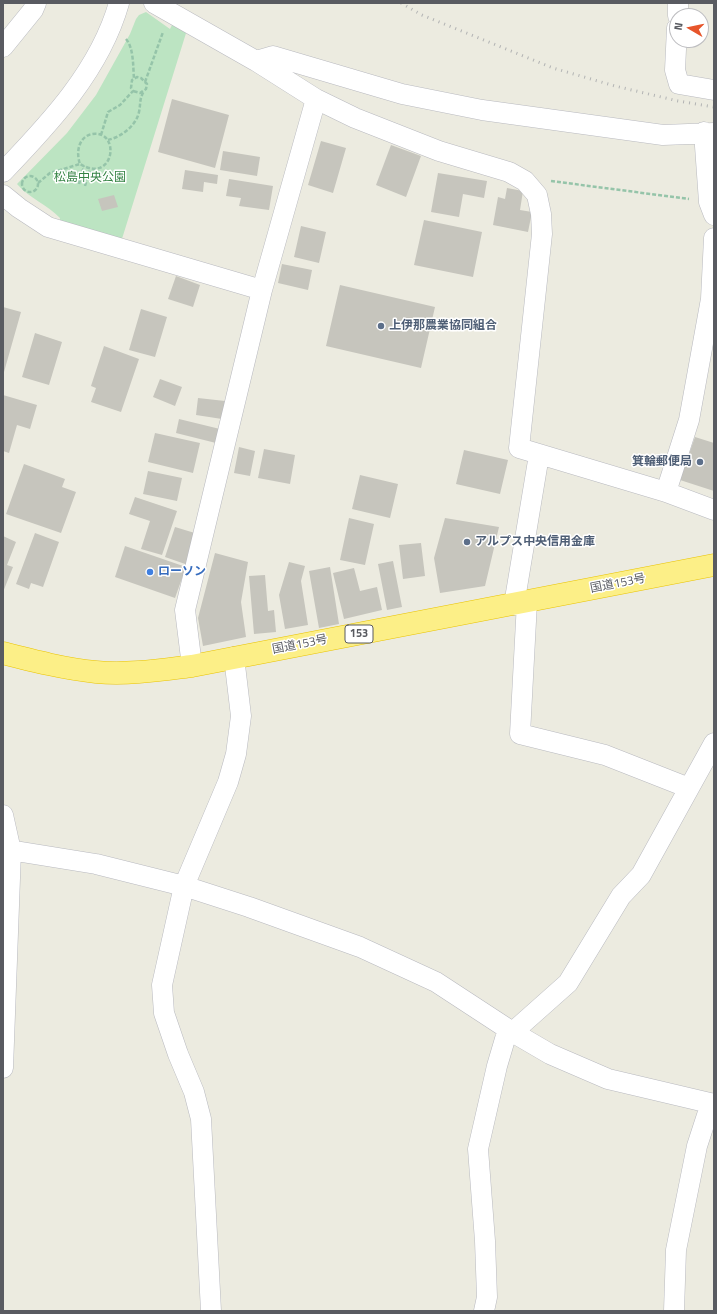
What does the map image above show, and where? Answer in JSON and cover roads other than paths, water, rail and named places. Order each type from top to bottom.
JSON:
[{"type":"highway","name":"国道153号","points":[[3,653],[64,668],[98,672],[127,672],[192,666],[714,565]]},
{"type":"street","points":[[3,47],[33,10],[36,3]]},
{"type":"street","points":[[3,172],[45,128],[78,86],[105,38],[119,3]]},
{"type":"street","points":[[154,3],[256,61],[316,99],[355,118],[439,151],[509,172],[525,181],[537,195],[541,214],[542,234],[519,448],[666,492],[714,510]]},
{"type":"street","points":[[676,48],[675,70],[679,84],[714,90]]},
{"type":"street","points":[[256,61],[273,56],[402,94],[482,110],[663,135],[709,133],[711,208]]},
{"type":"street","points":[[192,666],[185,610],[262,290],[316,99]]},
{"type":"street","points":[[3,195],[19,208],[48,227],[262,290]]},
{"type":"street","points":[[666,492],[689,420],[711,299],[714,238]]},
{"type":"street","points":[[539,455],[521,603],[520,734],[605,755],[689,788]]},
{"type":"street","points":[[211,1311],[201,1119],[194,1092],[164,1013],[162,985],[184,886],[228,782],[236,754],[242,716],[234,657]]},
{"type":"street","points":[[484,1311],[486,1297],[485,1241],[478,1149],[505,1039],[514,1033],[568,983],[621,896],[641,875],[689,788],[708,766],[714,743]]},
{"type":"street","points":[[3,815],[7,850],[3,1068]]},
{"type":"street","points":[[7,850],[96,864],[184,886],[360,947],[436,982],[514,1033],[550,1054],[608,1079],[712,1104],[697,1146],[676,1250],[674,1311]]},
{"type":"railway","points":[[401,3],[422,15],[553,68],[615,86],[678,101],[714,107]]},
{"type":"place","name":"上伊那農業協同組合","points":[[381,326]]},
{"type":"place","name":"箕輪郵便局","points":[[700,462]]},
{"type":"place","name":"アルプス中央信用金庫","points":[[467,542]]},
{"type":"place","name":"ローソン","points":[[150,572]]},
{"type":"park label","name":"松島中央公園","points":[[90,178]]}]
